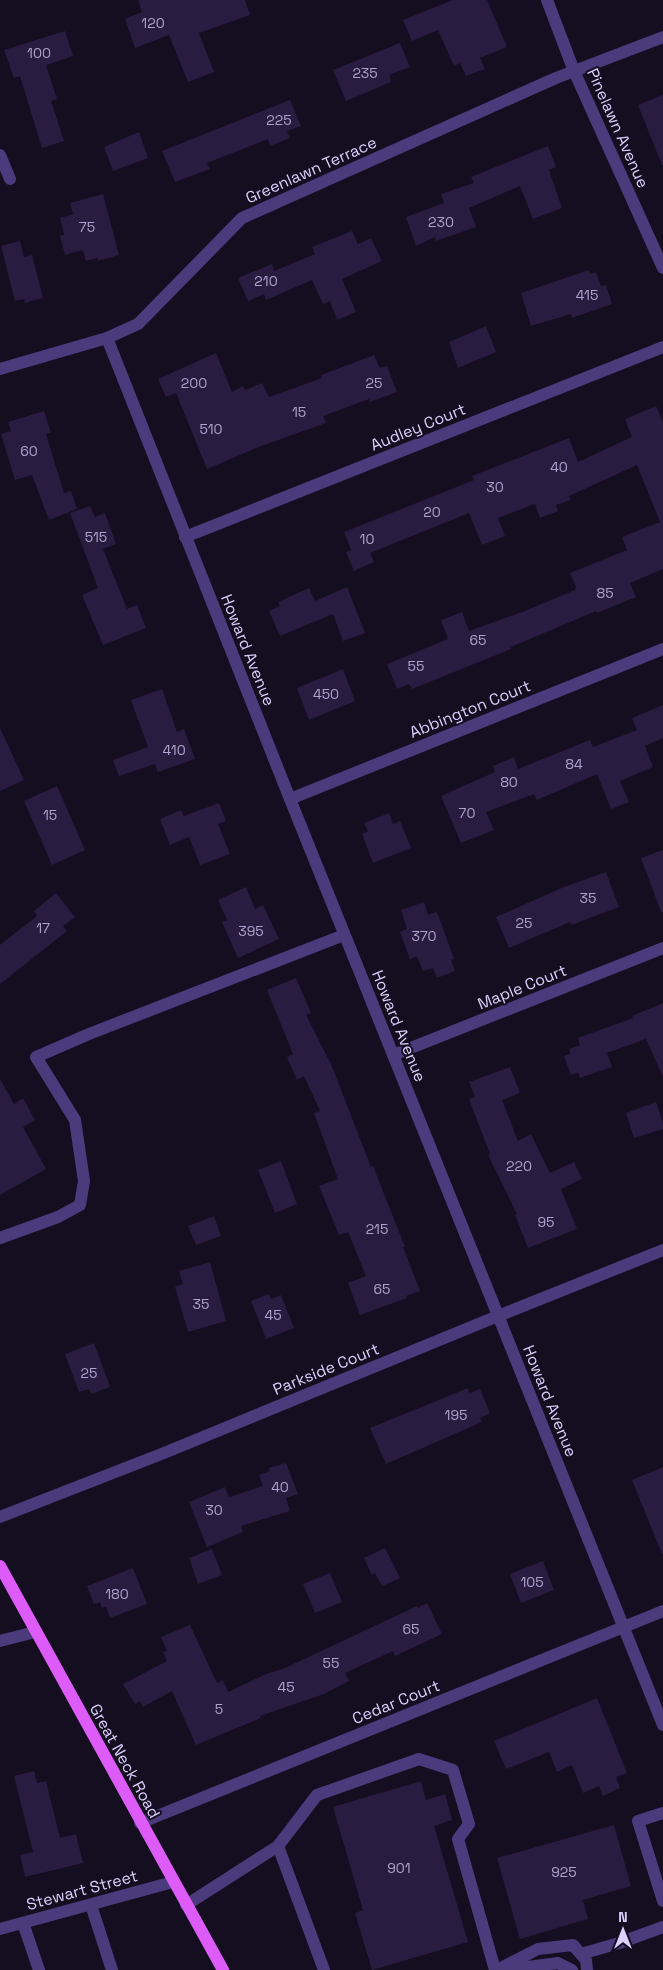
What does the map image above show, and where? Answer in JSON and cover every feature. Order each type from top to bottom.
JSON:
[{"type":"main road","name":"Great Neck Road","points":[[0,1566],[140,1823],[223,1970]]},
{"type":"street","name":"Pinelawn Avenue","points":[[546,0],[574,71],[663,268]]},
{"type":"street","name":"Greenlawn Terrace","points":[[0,369],[107,338],[138,324],[242,218],[574,71],[663,37]]},
{"type":"street","points":[[0,155],[10,179]]},
{"type":"street","name":"Howard Avenue","points":[[107,338],[344,935],[663,1725]]},
{"type":"street","name":"Audley Court","points":[[185,537],[663,347]]},
{"type":"street","name":"Abbington Court","points":[[290,799],[663,649]]},
{"type":"street","points":[[0,1238],[58,1217],[80,1205],[84,1181],[75,1120],[36,1057],[89,1034],[344,935]]},
{"type":"street","name":"Maple Court","points":[[393,1055],[663,948]]},
{"type":"street","name":"Parkside Court","points":[[0,1517],[164,1454],[663,1250]]},
{"type":"street","name":"Cedar Court","points":[[140,1823],[663,1611]]},
{"type":"street","points":[[0,1641],[35,1632]]},
{"type":"street","points":[[186,1905],[278,1846],[317,1795],[419,1759],[453,1770],[468,1824],[458,1839],[496,1970],[538,1949],[573,1945],[586,1960],[587,1970]]},
{"type":"street","points":[[663,1813],[638,1821],[663,1900]]},
{"type":"street","points":[[278,1846],[324,1970]]},
{"type":"street","name":"Stewart Street","points":[[0,1929],[173,1882]]},
{"type":"street","points":[[90,1905],[112,1970]]},
{"type":"street","points":[[23,1923],[39,1970]]},
{"type":"street","points":[[581,1954],[663,1927]]},
{"type":"street","points":[[501,1970],[558,1963],[572,1970]]},
{"type":"building","points":[[138,0],[245,0],[250,15],[199,33],[214,72],[188,82],[169,35],[135,48],[125,19],[142,12]]},
{"type":"building","points":[[453,0],[487,0],[507,47],[480,58],[485,69],[466,76],[460,63],[454,66],[438,30],[412,41],[403,20]]},
{"type":"building","points":[[65,31],[73,56],[46,65],[57,99],[51,101],[64,141],[42,148],[20,76],[14,78],[4,50]]},
{"type":"building","points":[[400,43],[410,67],[389,75],[391,82],[346,101],[333,70]]},
{"type":"building","points":[[663,95],[663,165],[662,165],[638,105]]},
{"type":"building","points":[[290,100],[301,126],[287,131],[290,138],[270,146],[268,139],[207,163],[210,169],[175,182],[162,151]]},
{"type":"building","points":[[139,132],[148,158],[113,171],[104,147]]},
{"type":"building","points":[[548,146],[556,167],[549,170],[562,208],[533,219],[520,186],[469,208],[476,227],[436,241],[435,237],[416,246],[406,217],[444,203],[441,194],[474,183],[471,177]]},
{"type":"building","points":[[103,194],[119,255],[98,261],[97,258],[86,261],[83,250],[65,255],[60,236],[64,235],[60,218],[73,214],[70,203]]},
{"type":"building","points":[[352,231],[358,244],[371,238],[382,261],[342,279],[356,312],[337,320],[330,301],[323,304],[312,280],[266,300],[264,294],[248,301],[238,278],[272,264],[274,271],[315,254],[312,247]]},
{"type":"building","points":[[20,241],[24,257],[32,255],[43,298],[25,303],[24,299],[15,301],[1,246]]},
{"type":"building","points":[[589,270],[590,274],[596,272],[601,286],[606,285],[612,304],[572,318],[571,314],[531,326],[521,293]]},
{"type":"building","points":[[486,326],[496,352],[458,368],[449,342]]},
{"type":"building","points":[[216,353],[232,392],[243,386],[245,390],[262,383],[269,397],[322,378],[321,375],[374,355],[380,368],[387,366],[397,392],[370,402],[369,399],[323,416],[326,423],[256,448],[207,469],[176,393],[166,397],[158,379]]},
{"type":"building","points":[[656,406],[663,422],[663,569],[630,583],[636,597],[597,613],[596,611],[511,647],[511,649],[412,689],[409,684],[397,689],[387,664],[448,639],[441,620],[462,612],[469,631],[525,611],[575,590],[576,587],[570,573],[627,550],[622,537],[660,522],[637,465],[569,496],[571,500],[556,505],[558,511],[540,518],[535,504],[498,518],[505,536],[482,545],[469,513],[370,553],[374,562],[354,571],[346,552],[351,550],[344,532],[474,480],[472,476],[569,438],[578,462],[632,437],[625,419]]},
{"type":"building","points":[[44,411],[51,433],[46,434],[64,493],[71,491],[77,509],[49,520],[32,475],[15,480],[1,434],[11,431],[8,422]]},
{"type":"building","points":[[90,506],[95,517],[105,513],[116,544],[103,549],[127,609],[137,605],[146,628],[103,645],[82,595],[98,588],[70,513]]},
{"type":"building","points":[[347,587],[365,633],[343,641],[333,614],[280,636],[269,611],[280,606],[278,602],[309,588],[315,601]]},
{"type":"building","points":[[343,669],[355,701],[309,720],[297,688]]},
{"type":"building","points":[[162,689],[177,732],[184,729],[195,759],[158,772],[155,764],[119,776],[113,760],[148,747],[131,700]]},
{"type":"building","points":[[663,705],[663,738],[645,746],[653,767],[620,781],[629,802],[611,809],[597,774],[537,800],[534,794],[486,812],[494,830],[461,843],[441,796],[495,772],[493,766],[514,757],[518,769],[590,740],[593,747],[637,730],[632,718]]},
{"type":"building","points":[[0,728],[24,780],[0,791]]},
{"type":"building","points":[[57,786],[85,850],[52,865],[24,801]]},
{"type":"building","points":[[219,803],[226,821],[218,824],[230,854],[200,865],[189,837],[170,845],[160,819],[181,810],[184,816]]},
{"type":"building","points":[[389,813],[393,824],[400,821],[411,848],[373,863],[362,834],[368,831],[364,823]]},
{"type":"building","points":[[663,850],[663,912],[661,912],[641,858]]},
{"type":"building","points":[[606,872],[619,907],[571,925],[570,922],[509,948],[496,917],[564,887]]},
{"type":"building","points":[[246,887],[255,909],[263,905],[279,939],[238,958],[222,922],[227,920],[218,900]]},
{"type":"building","points":[[56,893],[75,917],[63,926],[67,931],[0,984],[0,945],[37,916],[34,911]]},
{"type":"building","points":[[424,902],[428,915],[437,912],[454,959],[451,960],[455,971],[437,978],[433,968],[423,971],[417,956],[410,959],[400,932],[407,929],[401,910]]},
{"type":"building","points":[[296,978],[311,1013],[306,1015],[331,1064],[371,1167],[373,1166],[405,1247],[403,1247],[420,1291],[406,1296],[407,1298],[360,1315],[348,1283],[366,1276],[348,1232],[339,1235],[319,1186],[338,1179],[314,1113],[320,1111],[304,1076],[297,1080],[287,1057],[293,1054],[267,990]]},
{"type":"building","points":[[663,1003],[663,1077],[646,1039],[607,1053],[612,1067],[580,1078],[578,1073],[571,1075],[564,1056],[570,1054],[569,1049],[580,1045],[578,1038],[633,1018],[632,1016]]},
{"type":"building","points":[[510,1067],[520,1093],[502,1100],[518,1141],[531,1134],[550,1173],[574,1162],[582,1179],[561,1189],[577,1229],[528,1248],[515,1215],[517,1214],[488,1155],[490,1154],[469,1099],[475,1097],[469,1082]]},
{"type":"building","points":[[0,1079],[14,1104],[23,1098],[35,1120],[23,1127],[46,1169],[0,1195]]},
{"type":"building","points":[[656,1102],[663,1123],[663,1129],[634,1138],[626,1113]]},
{"type":"building","points":[[281,1161],[297,1204],[275,1213],[258,1170]]},
{"type":"building","points":[[214,1216],[221,1236],[196,1245],[188,1226]]},
{"type":"building","points":[[210,1262],[226,1321],[188,1332],[175,1287],[183,1284],[179,1271]]},
{"type":"building","points":[[269,1294],[271,1299],[281,1295],[294,1328],[266,1339],[251,1301]]},
{"type":"building","points":[[94,1343],[110,1387],[91,1394],[89,1389],[79,1392],[65,1354]]},
{"type":"building","points":[[468,1388],[470,1393],[480,1389],[490,1413],[480,1418],[482,1422],[386,1464],[370,1428]]},
{"type":"building","points":[[286,1463],[298,1494],[286,1498],[290,1511],[241,1526],[243,1532],[207,1547],[189,1502],[225,1487],[229,1497],[263,1486],[259,1475],[270,1471],[269,1468]]},
{"type":"building","points":[[663,1467],[663,1554],[662,1554],[632,1480]]},
{"type":"building","points":[[385,1548],[400,1578],[382,1586],[375,1573],[372,1575],[364,1558]]},
{"type":"building","points":[[212,1549],[222,1575],[198,1584],[189,1558]]},
{"type":"building","points":[[543,1561],[554,1590],[521,1603],[510,1574]]},
{"type":"building","points":[[133,1568],[147,1604],[110,1618],[106,1607],[102,1608],[100,1602],[94,1604],[87,1586]]},
{"type":"building","points":[[330,1573],[342,1602],[315,1613],[303,1584]]},
{"type":"building","points":[[427,1603],[442,1634],[395,1656],[393,1651],[345,1673],[349,1681],[324,1694],[260,1716],[261,1718],[196,1745],[172,1691],[143,1707],[140,1701],[135,1704],[123,1684],[167,1661],[163,1652],[167,1651],[161,1637],[190,1625],[217,1683],[223,1680],[228,1692]]},
{"type":"building","points":[[597,1698],[627,1773],[616,1777],[620,1788],[603,1796],[599,1786],[583,1793],[572,1765],[557,1772],[549,1752],[506,1769],[494,1741]]},
{"type":"building","points":[[34,1771],[37,1783],[46,1781],[60,1838],[76,1834],[83,1863],[25,1877],[20,1855],[33,1852],[14,1776]]},
{"type":"building","points":[[421,1781],[426,1800],[445,1794],[452,1820],[434,1826],[468,1942],[372,1970],[355,1913],[363,1910],[333,1807]]},
{"type":"building","points":[[614,1825],[631,1886],[583,1900],[588,1919],[520,1939],[497,1858]]}]
